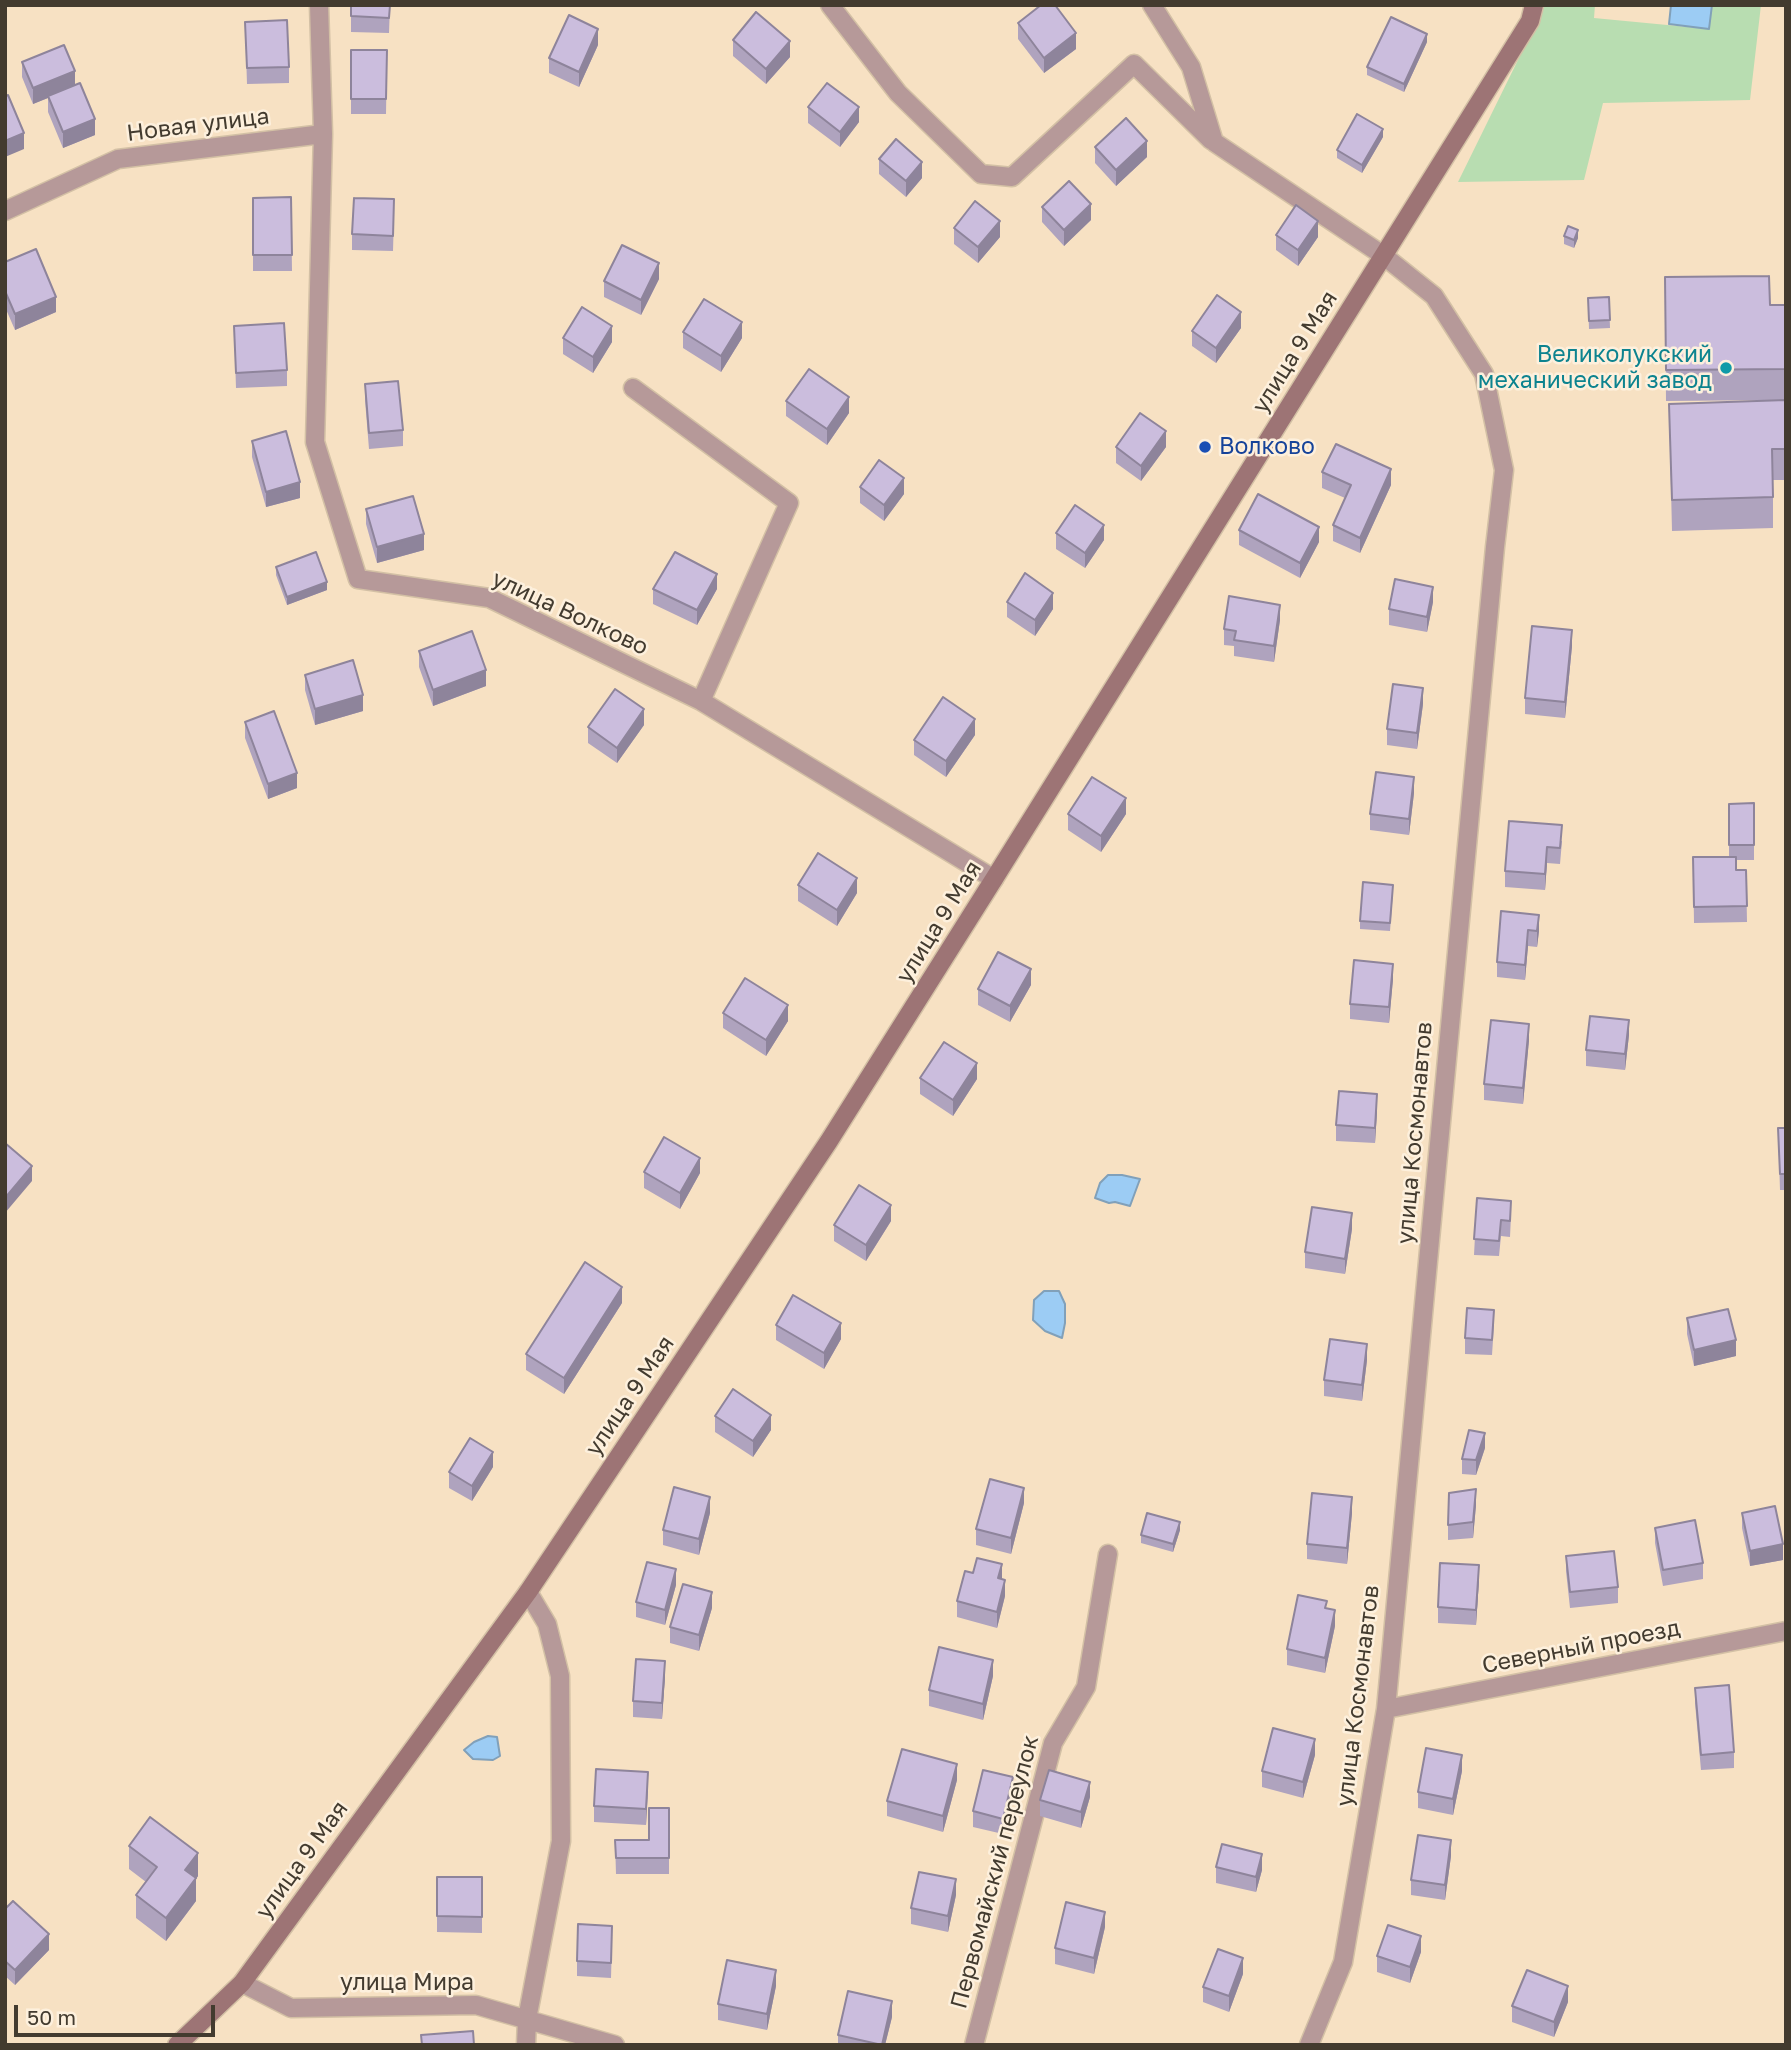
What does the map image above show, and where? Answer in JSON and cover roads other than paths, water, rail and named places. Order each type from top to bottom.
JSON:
[{"type":"main road","name":"улица 9 Мая","points":[[177,2045],[242,1983],[528,1592],[829,1141],[1380,263],[1530,21],[1534,5]]},
{"type":"street","name":"улица Волково","points":[[319,5],[323,134],[315,442],[358,579],[489,597],[701,701],[995,879]]},
{"type":"street","points":[[830,5],[898,93],[981,174],[1012,177],[1134,64],[1214,142]]},
{"type":"street","points":[[1152,5],[1191,67],[1214,142]]},
{"type":"street","name":"Новая улица","points":[[5,211],[118,159],[323,134]]},
{"type":"street","name":"улица Космонавтов","points":[[1214,142],[1380,263],[1434,296],[1484,374],[1504,470],[1386,1709],[1343,1962],[1309,2045]]},
{"type":"street","points":[[633,388],[789,503],[701,701]]},
{"type":"street","name":"Первомайский переулок","points":[[974,2045],[1053,1743],[1086,1687],[1108,1554]]},
{"type":"street","points":[[526,2045],[527,2019],[561,1841],[560,1676],[547,1624],[528,1592]]},
{"type":"street","name":"Северный проезд","points":[[1386,1709],[1786,1632]]},
{"type":"street","name":"улица Мира","points":[[242,1983],[291,2008],[476,2005],[615,2045]]},
{"type":"water","points":[[1671,5],[1712,5],[1709,29],[1669,24]]},
{"type":"water","points":[[1108,1175],[1140,1179],[1130,1206],[1095,1198],[1100,1183]]},
{"type":"water","points":[[1044,1291],[1059,1291],[1065,1304],[1062,1338],[1045,1331],[1033,1320],[1034,1300]]},
{"type":"water","points":[[488,1736],[497,1737],[500,1756],[493,1760],[473,1759],[464,1750],[474,1742]]},
{"type":"place","name":"Великолукский механический завод","points":[[1726,368]]},
{"type":"place","name":"Волково","points":[[1205,447]]}]
